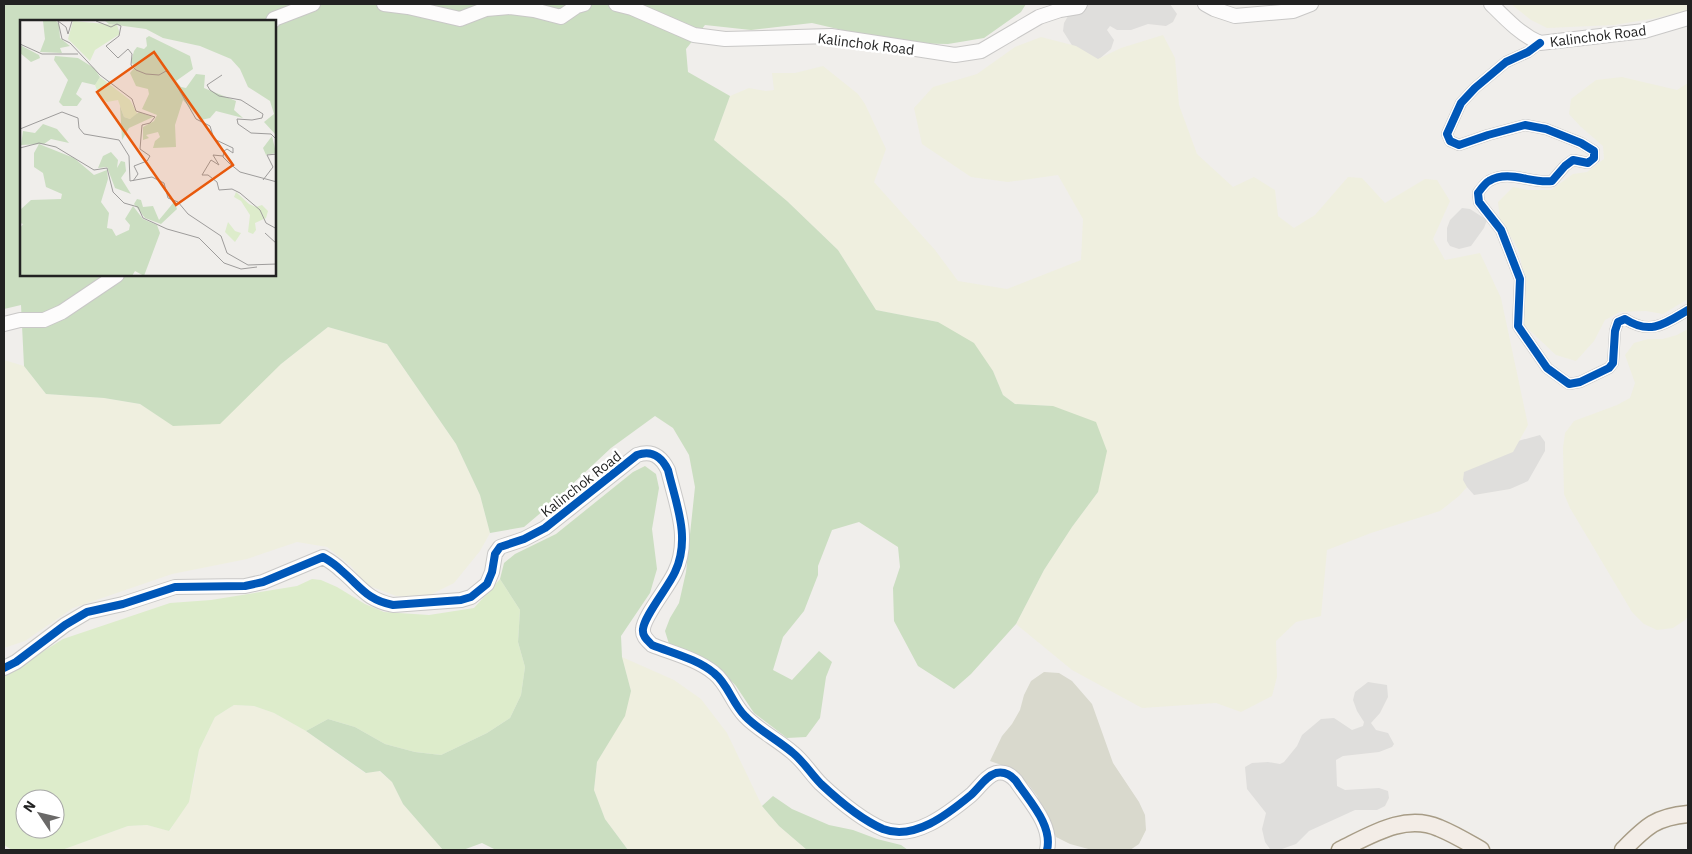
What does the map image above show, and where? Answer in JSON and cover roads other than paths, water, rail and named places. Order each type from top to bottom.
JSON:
[{"type":"main road","points":[[1623,850],[1650,824],[1671,815],[1688,814]]},
{"type":"main road","points":[[1340,850],[1386,827],[1408,822],[1438,827],[1481,850]]},
{"type":"street","points":[[274,20],[313,4]]},
{"type":"street","points":[[384,4],[460,18],[486,9],[510,7],[534,10],[561,17],[577,6],[584,4]]},
{"type":"street","name":"Kalinchok Road","points":[[616,4],[632,8],[694,35],[725,39],[831,36],[955,55],[981,51],[1039,17],[1060,10],[1078,7],[1080,4]]},
{"type":"street","points":[[1205,4],[1235,16],[1293,11],[1311,4]]},
{"type":"street","name":"Kalinchok Road","points":[[1491,4],[1510,23],[1540,43],[1644,31],[1688,18]]},
{"type":"street","points":[[1540,43],[1528,52],[1506,62],[1475,88],[1461,104],[1447,134],[1450,141],[1459,145],[1525,125],[1546,129],[1581,144],[1594,152],[1594,158],[1588,163],[1573,160],[1552,181],[1542,182],[1506,176],[1488,181],[1478,193],[1479,202],[1501,230],[1520,279],[1518,326],[1547,368],[1569,384],[1580,382],[1609,368],[1613,363],[1615,331],[1618,322],[1625,319],[1633,324],[1653,328],[1672,321],[1688,310]]},
{"type":"street","points":[[4,324],[20,320],[44,320],[62,312],[116,276]]},
{"type":"street","name":"Kalinchok Road","points":[[4,668],[16,662],[65,625],[87,612],[123,604],[176,587],[245,586],[263,582],[323,557],[343,571],[362,591],[375,600],[384,603],[393,605],[461,600],[471,597],[480,592],[487,584],[492,572],[495,554],[500,547],[524,539],[545,528],[637,455],[645,452],[654,454],[668,470],[682,526],[683,538],[680,558],[675,572],[644,622],[643,634],[647,640],[652,644],[700,664],[715,674],[722,680],[739,710],[750,721],[773,736],[796,755],[837,798],[882,828],[905,832],[918,829],[945,814],[971,795],[991,775],[998,772],[1005,773],[1016,781],[1046,828],[1048,850]]}]
